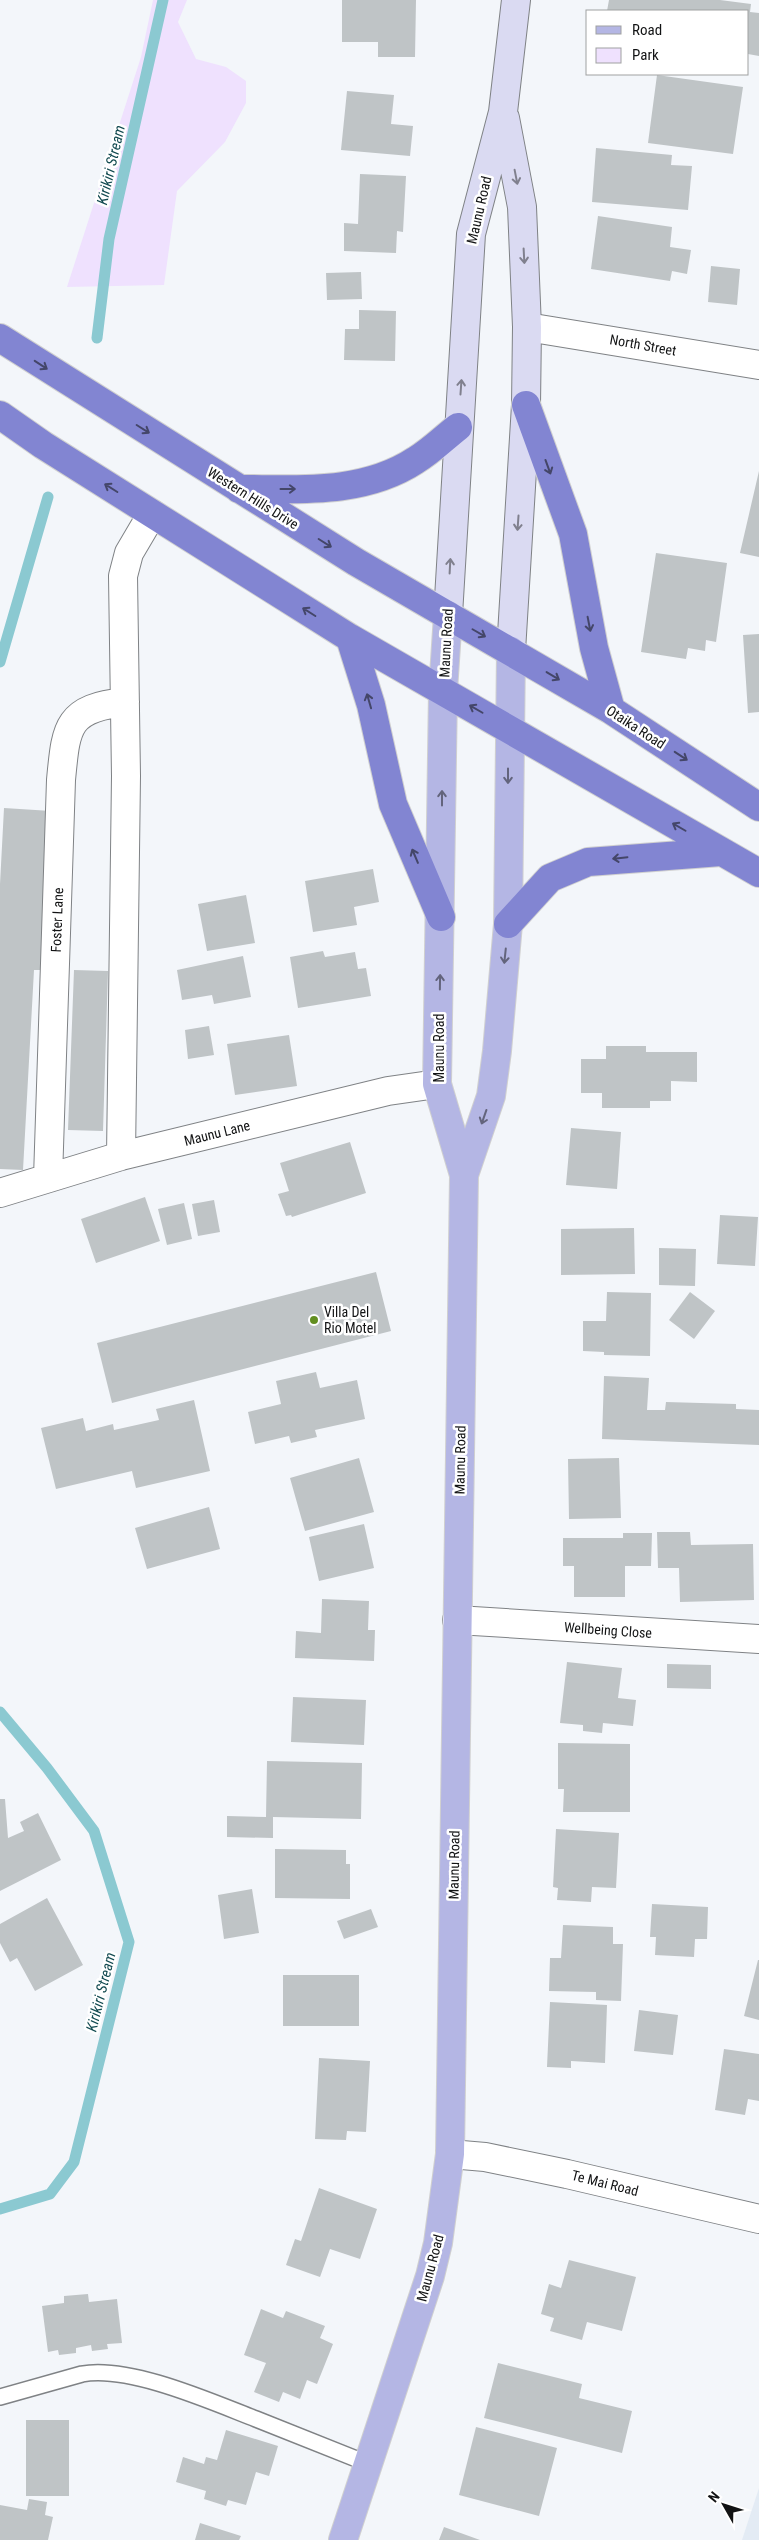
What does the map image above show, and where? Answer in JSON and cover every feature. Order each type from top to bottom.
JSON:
[{"type":"highway","name":"Western Hills Drive","points":[[0,338],[356,562],[511,651]]},
{"type":"highway","points":[[526,405],[573,534],[594,648],[611,710]]},
{"type":"highway","points":[[0,415],[42,445],[350,638],[759,873]]},
{"type":"highway","points":[[239,489],[324,489],[379,478],[414,462],[458,427]]},
{"type":"highway","points":[[350,638],[371,705],[393,804],[442,917]]},
{"type":"highway","name":"Otaika Road","points":[[511,651],[611,710],[759,807]]},
{"type":"highway","points":[[508,924],[550,878],[588,862],[721,852]]},
{"type":"main road","name":"Maunu Road","points":[[343,2540],[370,2464],[430,2276],[444,2208],[450,2154],[464,1175],[437,1084],[442,917],[443,691],[471,234],[503,112],[516,0]]},
{"type":"main road","name":"Maunu Road","points":[[464,1175],[491,1096],[497,1051],[508,924],[508,728],[526,405],[527,327],[522,208],[503,112]]},
{"type":"street","name":"North Street","points":[[527,327],[759,365]]},
{"type":"street","points":[[120,1156],[126,776],[123,576],[129,553],[152,514]]},
{"type":"street","name":"Foster Lane","points":[[48,1178],[61,780],[64,742],[70,726],[91,707],[125,702]]},
{"type":"street","name":"Maunu Lane","points":[[0,1193],[120,1156],[388,1091],[437,1084]]},
{"type":"street","name":"Wellbeing Close","points":[[457,1620],[759,1639]]},
{"type":"street","name":"Te Mai Road","points":[[450,2154],[503,2160],[759,2219]]},
{"type":"lane","points":[[0,2397],[82,2374],[96,2372],[114,2374],[196,2395],[370,2464]]},
{"type":"shaded area","points":[[759,2488],[759,2540],[742,2540]]},
{"type":"green space","points":[[153,0],[187,0],[178,22],[196,59],[226,67],[246,81],[246,103],[225,142],[177,191],[164,285],[67,287],[141,57]]},
{"type":"building","points":[[342,0],[416,0],[415,57],[378,57],[378,42],[342,42]]},
{"type":"building","points":[[609,0],[720,0],[751,4],[750,12],[759,13],[759,56],[749,54],[749,10],[607,10]]},
{"type":"building","points":[[657,75],[743,87],[733,154],[648,143]]},
{"type":"building","points":[[347,91],[394,95],[391,124],[413,126],[410,156],[341,150]]},
{"type":"building","points":[[596,148],[672,155],[671,165],[692,166],[688,210],[592,202]]},
{"type":"building","points":[[360,174],[406,176],[403,232],[397,231],[396,253],[344,251],[344,223],[358,224]]},
{"type":"building","points":[[598,216],[672,227],[670,247],[691,250],[687,274],[672,271],[670,281],[591,269]]},
{"type":"building","points":[[711,266],[740,269],[737,305],[708,302]]},
{"type":"building","points":[[361,272],[362,299],[327,300],[326,273]]},
{"type":"building","points":[[359,310],[396,311],[395,361],[344,360],[345,329],[359,329]]},
{"type":"building","points":[[759,471],[759,557],[740,553]]},
{"type":"building","points":[[656,553],[727,563],[716,642],[706,640],[705,651],[688,648],[686,659],[641,652]]},
{"type":"building","points":[[759,634],[759,712],[748,713],[743,635]]},
{"type":"building","points":[[4,808],[51,811],[41,970],[34,970],[23,1170],[0,1169],[0,884]]},
{"type":"building","points":[[373,869],[379,902],[354,907],[357,925],[313,932],[305,881]]},
{"type":"building","points":[[246,895],[255,943],[207,951],[198,904]]},
{"type":"building","points":[[323,951],[325,957],[355,952],[358,969],[366,968],[371,996],[298,1008],[290,957]]},
{"type":"building","points":[[243,956],[251,997],[214,1004],[212,995],[182,1000],[177,970]]},
{"type":"building","points":[[74,970],[108,971],[103,1131],[68,1130]]},
{"type":"building","points":[[209,1026],[214,1055],[188,1059],[185,1030]]},
{"type":"building","points":[[289,1035],[297,1086],[235,1095],[227,1044]]},
{"type":"building","points":[[606,1046],[646,1046],[646,1052],[697,1052],[697,1082],[671,1081],[671,1101],[650,1101],[650,1108],[602,1108],[602,1093],[581,1093],[581,1059],[606,1059]]},
{"type":"building","points":[[571,1128],[621,1132],[617,1189],[566,1185]]},
{"type":"building","points":[[350,1142],[366,1193],[292,1217],[291,1215],[286,1216],[278,1194],[289,1191],[280,1163]]},
{"type":"building","points":[[145,1197],[160,1241],[96,1263],[81,1219]]},
{"type":"building","points":[[214,1200],[220,1232],[198,1236],[192,1204]]},
{"type":"building","points":[[184,1203],[192,1239],[167,1245],[158,1209]]},
{"type":"building","points":[[720,1215],[758,1217],[755,1266],[717,1264]]},
{"type":"building","points":[[634,1228],[635,1274],[561,1275],[561,1229]]},
{"type":"building","points":[[659,1248],[696,1249],[695,1286],[659,1285]]},
{"type":"building","points":[[376,1272],[391,1331],[112,1403],[97,1343]]},
{"type":"building","points":[[607,1292],[651,1293],[650,1356],[604,1355],[604,1352],[583,1351],[583,1321],[606,1321]]},
{"type":"building","points":[[690,1292],[715,1311],[694,1339],[669,1320]]},
{"type":"building","points":[[316,1372],[320,1388],[357,1380],[365,1419],[315,1430],[317,1437],[291,1443],[289,1436],[255,1444],[248,1412],[281,1404],[276,1381]]},
{"type":"building","points":[[604,1376],[649,1378],[647,1410],[665,1410],[666,1402],[736,1404],[736,1409],[759,1410],[759,1445],[602,1439]]},
{"type":"building","points":[[194,1400],[210,1471],[136,1488],[132,1471],[56,1489],[41,1428],[83,1418],[86,1431],[113,1424],[114,1430],[159,1420],[156,1409]]},
{"type":"building","points":[[359,1458],[374,1512],[305,1531],[290,1478]]},
{"type":"building","points":[[619,1458],[621,1518],[569,1519],[568,1459]]},
{"type":"building","points":[[209,1507],[220,1549],[147,1569],[135,1528]]},
{"type":"building","points":[[364,1524],[374,1568],[319,1581],[309,1537]]},
{"type":"building","points":[[657,1532],[690,1532],[691,1545],[753,1544],[754,1600],[680,1602],[679,1568],[658,1568]]},
{"type":"building","points":[[623,1533],[652,1533],[651,1566],[625,1566],[625,1597],[574,1597],[574,1566],[563,1566],[563,1538],[623,1538]]},
{"type":"building","points":[[322,1599],[369,1601],[368,1630],[375,1630],[374,1661],[295,1658],[296,1631],[321,1633]]},
{"type":"building","points":[[567,1662],[622,1668],[618,1698],[636,1700],[633,1726],[603,1723],[602,1733],[583,1731],[583,1725],[560,1723]]},
{"type":"building","points":[[667,1664],[711,1665],[711,1689],[667,1688]]},
{"type":"building","points":[[293,1697],[366,1700],[364,1745],[291,1742]]},
{"type":"building","points":[[558,1743],[630,1744],[630,1812],[563,1812],[564,1789],[558,1789]]},
{"type":"building","points":[[267,1761],[362,1763],[361,1819],[273,1817],[273,1838],[227,1837],[227,1816],[266,1817]]},
{"type":"building","points":[[0,1799],[5,1799],[8,1838],[24,1831],[20,1822],[38,1813],[61,1860],[0,1891]]},
{"type":"building","points":[[556,1829],[619,1833],[616,1888],[592,1887],[591,1902],[557,1900],[558,1888],[553,1887]]},
{"type":"building","points":[[275,1849],[346,1850],[346,1864],[350,1864],[350,1899],[275,1898]]},
{"type":"building","points":[[252,1889],[259,1933],[224,1939],[218,1895]]},
{"type":"building","points":[[47,1898],[83,1965],[35,1991],[17,1958],[10,1962],[0,1943],[0,1924]]},
{"type":"building","points":[[652,1904],[708,1907],[707,1939],[695,1939],[694,1957],[655,1955],[656,1937],[650,1937]]},
{"type":"building","points":[[371,1909],[378,1927],[344,1939],[337,1921]]},
{"type":"building","points":[[563,1925],[613,1927],[613,1944],[623,1944],[621,2001],[596,2000],[596,1992],[549,1991],[550,1958],[561,1958]]},
{"type":"building","points":[[759,1960],[759,2020],[744,2016]]},
{"type":"building","points":[[283,1975],[359,1975],[359,2026],[283,2026]]},
{"type":"building","points":[[550,2002],[607,2005],[605,2063],[571,2061],[571,2068],[547,2067]]},
{"type":"building","points":[[639,2010],[678,2015],[673,2055],[634,2051]]},
{"type":"building","points":[[724,2049],[759,2054],[759,2101],[748,2099],[745,2115],[715,2110]]},
{"type":"building","points":[[319,2058],[370,2061],[366,2132],[347,2131],[346,2140],[315,2139]]},
{"type":"building","points":[[319,2188],[377,2209],[360,2259],[330,2249],[320,2277],[286,2265],[295,2239],[301,2241]]},
{"type":"building","points":[[569,2260],[636,2277],[622,2331],[587,2322],[582,2340],[550,2331],[554,2318],[541,2314],[549,2284],[561,2288]]},
{"type":"building","points":[[88,2294],[89,2302],[117,2299],[122,2343],[107,2344],[108,2349],[92,2351],[91,2345],[76,2348],[76,2353],[59,2355],[58,2350],[48,2352],[42,2306],[64,2303],[64,2296]]},
{"type":"building","points":[[261,2309],[283,2318],[286,2311],[325,2326],[320,2338],[333,2344],[317,2384],[307,2380],[300,2399],[283,2392],[279,2402],[254,2392],[266,2363],[244,2355]]},
{"type":"building","points":[[498,2363],[582,2384],[579,2398],[632,2411],[622,2453],[484,2418]]},
{"type":"building","points":[[26,2420],[69,2420],[69,2496],[26,2496]]},
{"type":"building","points":[[476,2427],[557,2448],[539,2516],[459,2495]]},
{"type":"building","points":[[226,2430],[278,2446],[269,2476],[256,2472],[246,2505],[228,2500],[226,2506],[204,2499],[206,2491],[176,2482],[183,2457],[204,2464],[206,2457],[217,2460]]},
{"type":"building","points":[[29,2499],[47,2502],[45,2515],[53,2517],[48,2540],[0,2540],[0,2505],[27,2510]]},
{"type":"building","points":[[200,2523],[241,2536],[239,2540],[195,2540]]},
{"type":"building","points":[[444,2527],[480,2540],[439,2540]]},
{"type":"waterway","name":"Kirikiri Stream","points":[[97,338],[109,239],[163,0]]},
{"type":"waterway","name":"Kirikiri Stream","points":[[0,662],[48,497]]},
{"type":"waterway","name":"Kirikiri Stream","points":[[0,1712],[47,1768],[94,1831],[129,1942],[74,2162],[50,2194],[0,2209]]},
{"type":"place","name":"Villa Del Rio Motel","points":[[314,1320]]}]
